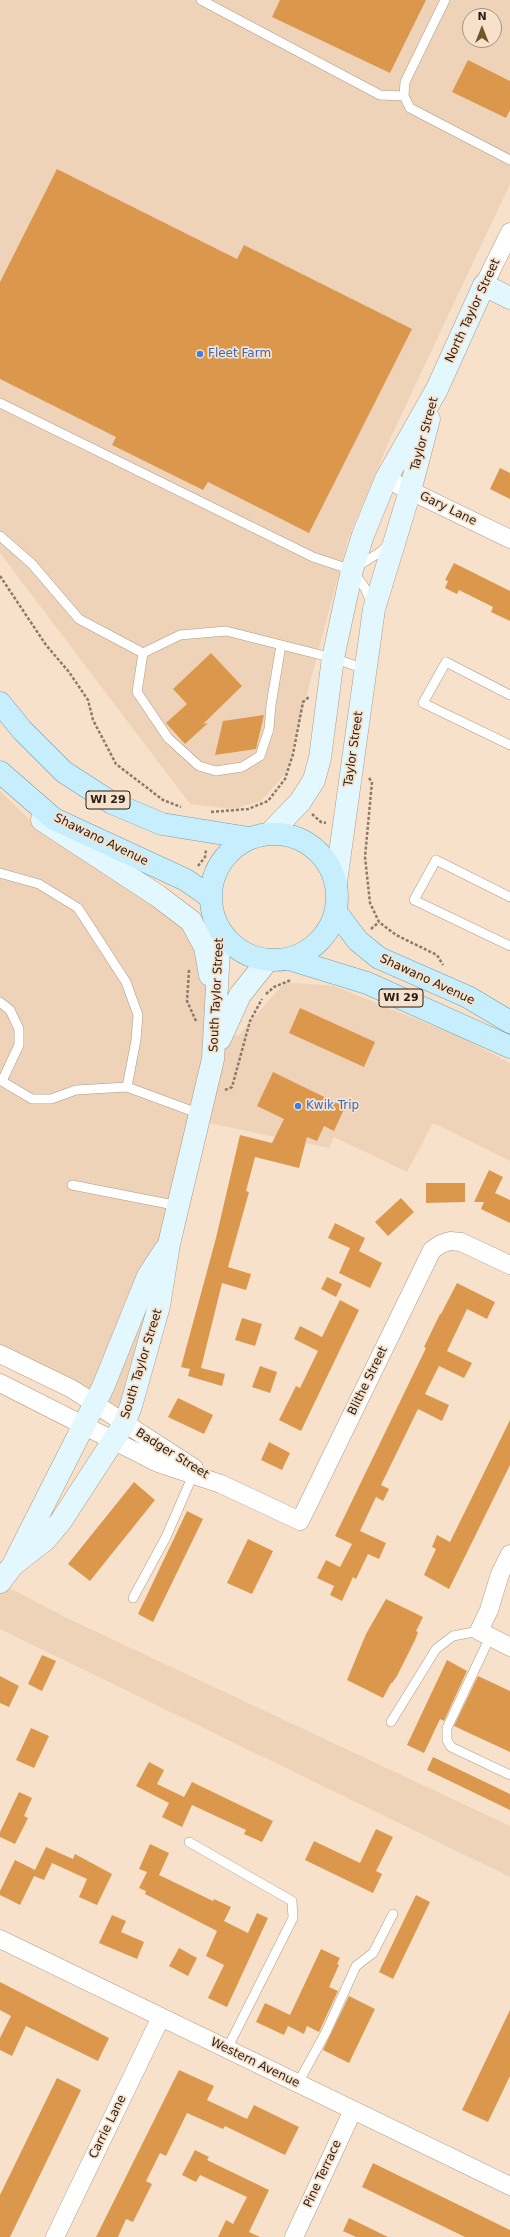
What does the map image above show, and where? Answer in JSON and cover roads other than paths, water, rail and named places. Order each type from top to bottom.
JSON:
[{"type":"main road","name":"WI 29","points":[[0,703],[22,730],[64,772],[112,802],[162,824],[249,838],[270,834],[292,836],[312,846],[327,862],[336,882],[338,897],[336,912],[330,928],[319,942],[306,952],[279,959]]},
{"type":"main road","name":"Shawano Avenue","points":[[0,773],[54,819],[186,880],[210,897]]},
{"type":"main road","name":"WI 29","points":[[249,838],[233,848],[221,862],[213,879],[210,897],[213,915],[220,932],[233,946],[250,956],[279,959],[367,983],[510,1047]]},
{"type":"main road","name":"Shawano Avenue","points":[[336,912],[358,941],[379,958],[468,997],[510,1022]]},
{"type":"street","name":"North Taylor Street","points":[[437,389],[484,285],[510,232]]},
{"type":"street","points":[[484,285],[510,298]]},
{"type":"street","name":"Taylor Street","points":[[270,834],[300,802],[314,780],[320,758],[333,658],[352,570],[363,535],[386,479],[437,389]]},
{"type":"street","name":"Taylor Street","points":[[336,882],[374,609],[410,491],[437,389]]},
{"type":"street","name":"Gary Lane","points":[[386,479],[510,540]]},
{"type":"street","points":[[0,773],[16,798],[30,812],[158,896],[191,921],[200,935],[205,947],[216,1015]]},
{"type":"street","name":"South Taylor Street","points":[[13,1565],[46,1539],[65,1515],[118,1433],[131,1406],[159,1306],[169,1244],[213,1058],[220,932]]},
{"type":"street","name":"South Taylor Street","points":[[213,1058],[240,995],[279,959]]},
{"type":"street","name":"Blithe Street","points":[[300,1521],[428,1256],[441,1244],[450,1241],[461,1242],[510,1265]]},
{"type":"street","name":"South Taylor Street","points":[[0,1582],[13,1565],[103,1387],[148,1276],[169,1244]]},
{"type":"street","points":[[0,1354],[72,1389],[94,1403],[118,1433]]},
{"type":"street","points":[[0,1383],[83,1425],[118,1433]]},
{"type":"street","name":"Badger Street","points":[[118,1433],[158,1463],[221,1484]]},
{"type":"street","name":"Badger Street","points":[[118,1433],[300,1521]]},
{"type":"street","points":[[510,1554],[484,1634],[510,1647]]},
{"type":"street","name":"Western Avenue","points":[[0,1939],[510,2186]]},
{"type":"street","name":"Carrie Lane","points":[[55,2237],[161,2017]]},
{"type":"street","name":"Pine Terrace","points":[[294,2237],[353,2110]]},
{"type":"lane","points":[[201,0],[380,95],[404,96]]},
{"type":"lane","points":[[445,0],[405,82],[404,96],[410,108],[510,160]]},
{"type":"lane","points":[[0,403],[313,557],[352,570],[365,588],[374,609]]},
{"type":"lane","points":[[352,570],[382,551],[396,534]]},
{"type":"lane","points":[[0,536],[32,564],[79,619],[143,653]]},
{"type":"lane","points":[[143,653],[180,635],[226,631],[333,658],[365,669]]},
{"type":"lane","points":[[143,653],[137,692],[168,738],[199,766],[216,771],[242,767],[260,756],[269,729],[271,706],[281,645]]},
{"type":"lane","points":[[510,695],[446,662],[422,703],[510,745]]},
{"type":"lane","points":[[510,896],[436,860],[414,900],[510,946]]},
{"type":"lane","points":[[0,872],[39,884],[78,908],[126,982],[138,1015],[136,1040],[127,1087]]},
{"type":"lane","points":[[0,1002],[10,1010],[19,1029],[19,1045],[1,1081],[32,1099],[51,1099],[76,1090],[127,1087],[200,1114]]},
{"type":"lane","points":[[72,1185],[179,1206]]},
{"type":"lane","points":[[133,1598],[166,1537],[193,1475]]},
{"type":"lane","points":[[391,1722],[436,1649],[453,1636],[484,1634],[447,1728],[446,1740],[451,1747],[510,1775]]},
{"type":"lane","points":[[189,1842],[292,1901],[293,1918],[227,2049]]},
{"type":"lane","points":[[298,2083],[326,2032],[356,1966],[373,1953],[393,1914]]},
{"type":"place","name":"Fleet Farm","points":[[200,354]]},
{"type":"place","name":"Kwik Trip","points":[[298,1106]]}]
